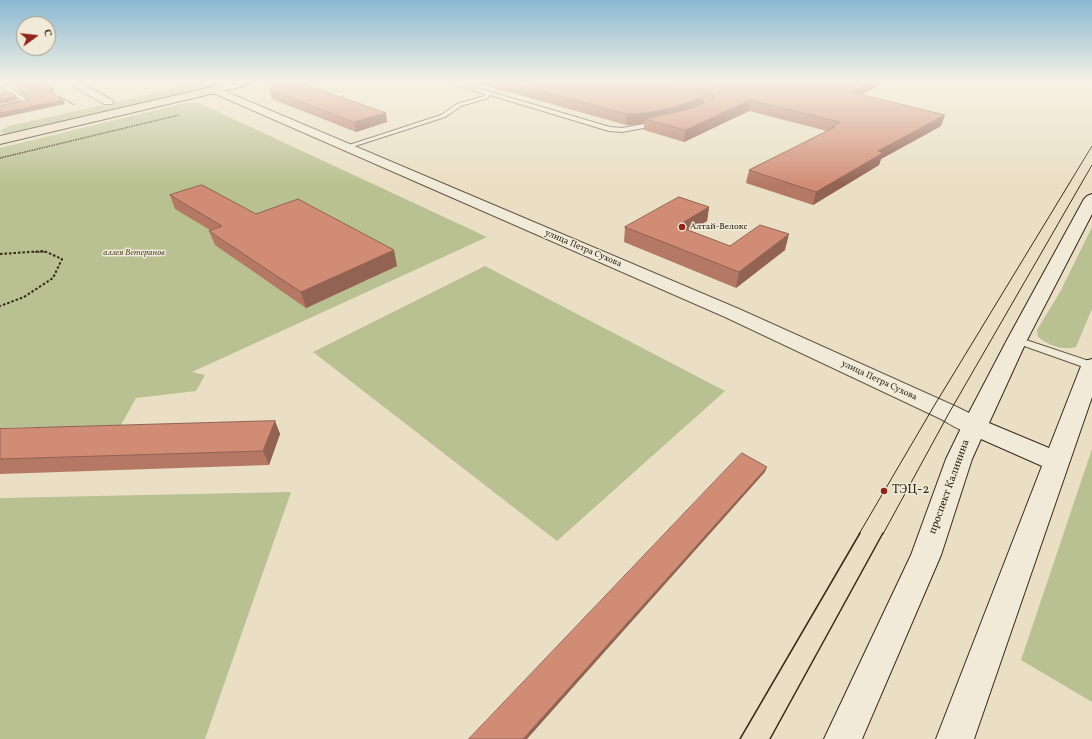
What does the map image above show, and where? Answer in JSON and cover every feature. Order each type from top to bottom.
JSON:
[{"type":"main road","points":[[0,140],[101,116]]},
{"type":"street","name":"улица Петра Сухова","points":[[276,116],[732,313],[961,420],[1057,462]]},
{"type":"street","name":"проспект Калинина","points":[[843,739],[926,555],[958,459],[961,420],[1017,340],[1092,199]]},
{"type":"street","points":[[955,739],[1092,366]]},
{"type":"lane","points":[[347,147],[441,116]]},
{"type":"lane","points":[[568,116],[609,129],[622,130],[670,121]]},
{"type":"lane","points":[[1017,340],[1092,366]]},
{"type":"path","points":[[0,254],[44,251],[62,259],[53,278],[24,298],[0,306]]},
{"type":"green space","points":[[51,116],[85,116],[19,132],[3,133],[0,131],[9,126]]},
{"type":"green space","name":"аллея Ветеранов","points":[[130,116],[228,116],[487,237],[192,372],[205,375],[196,391],[136,398],[120,427],[88,436],[39,427],[0,428],[0,148]]},
{"type":"green space","points":[[1092,227],[1092,309],[1076,347],[1061,348],[1038,337],[1037,330],[1060,292]]},
{"type":"green space","points":[[485,266],[725,391],[557,541],[313,352]]},
{"type":"green space","points":[[1092,449],[1092,702],[1021,660]]},
{"type":"green space","points":[[291,492],[205,739],[0,739],[0,498]]},
{"type":"building","points":[[340,116],[374,116],[354,122]]},
{"type":"building","points":[[656,116],[715,116],[685,130],[645,119]]},
{"type":"building","points":[[818,116],[942,116],[878,151],[883,153],[816,192],[749,170],[835,127],[832,127],[840,122]]},
{"type":"building","points":[[202,185],[256,214],[298,199],[394,250],[301,292],[209,231],[222,226],[170,195]]},
{"type":"building","points":[[679,197],[709,207],[677,226],[730,246],[760,225],[789,234],[739,272],[625,227]]},
{"type":"building","points":[[275,421],[263,451],[0,459],[0,429]]},
{"type":"building","points":[[742,453],[767,467],[523,739],[469,739]]},
{"type":"tram line","points":[[859,534],[934,406],[1092,146]]},
{"type":"tram line","points":[[883,534],[949,413],[1092,165]]},
{"type":"tram line","points":[[740,739],[860,533]]},
{"type":"tram line","points":[[770,739],[883,533]]},
{"type":"place","name":"Алтай-Велокс","points":[[682,227]]},
{"type":"place","name":"ТЭЦ-2","points":[[884,491]]}]
